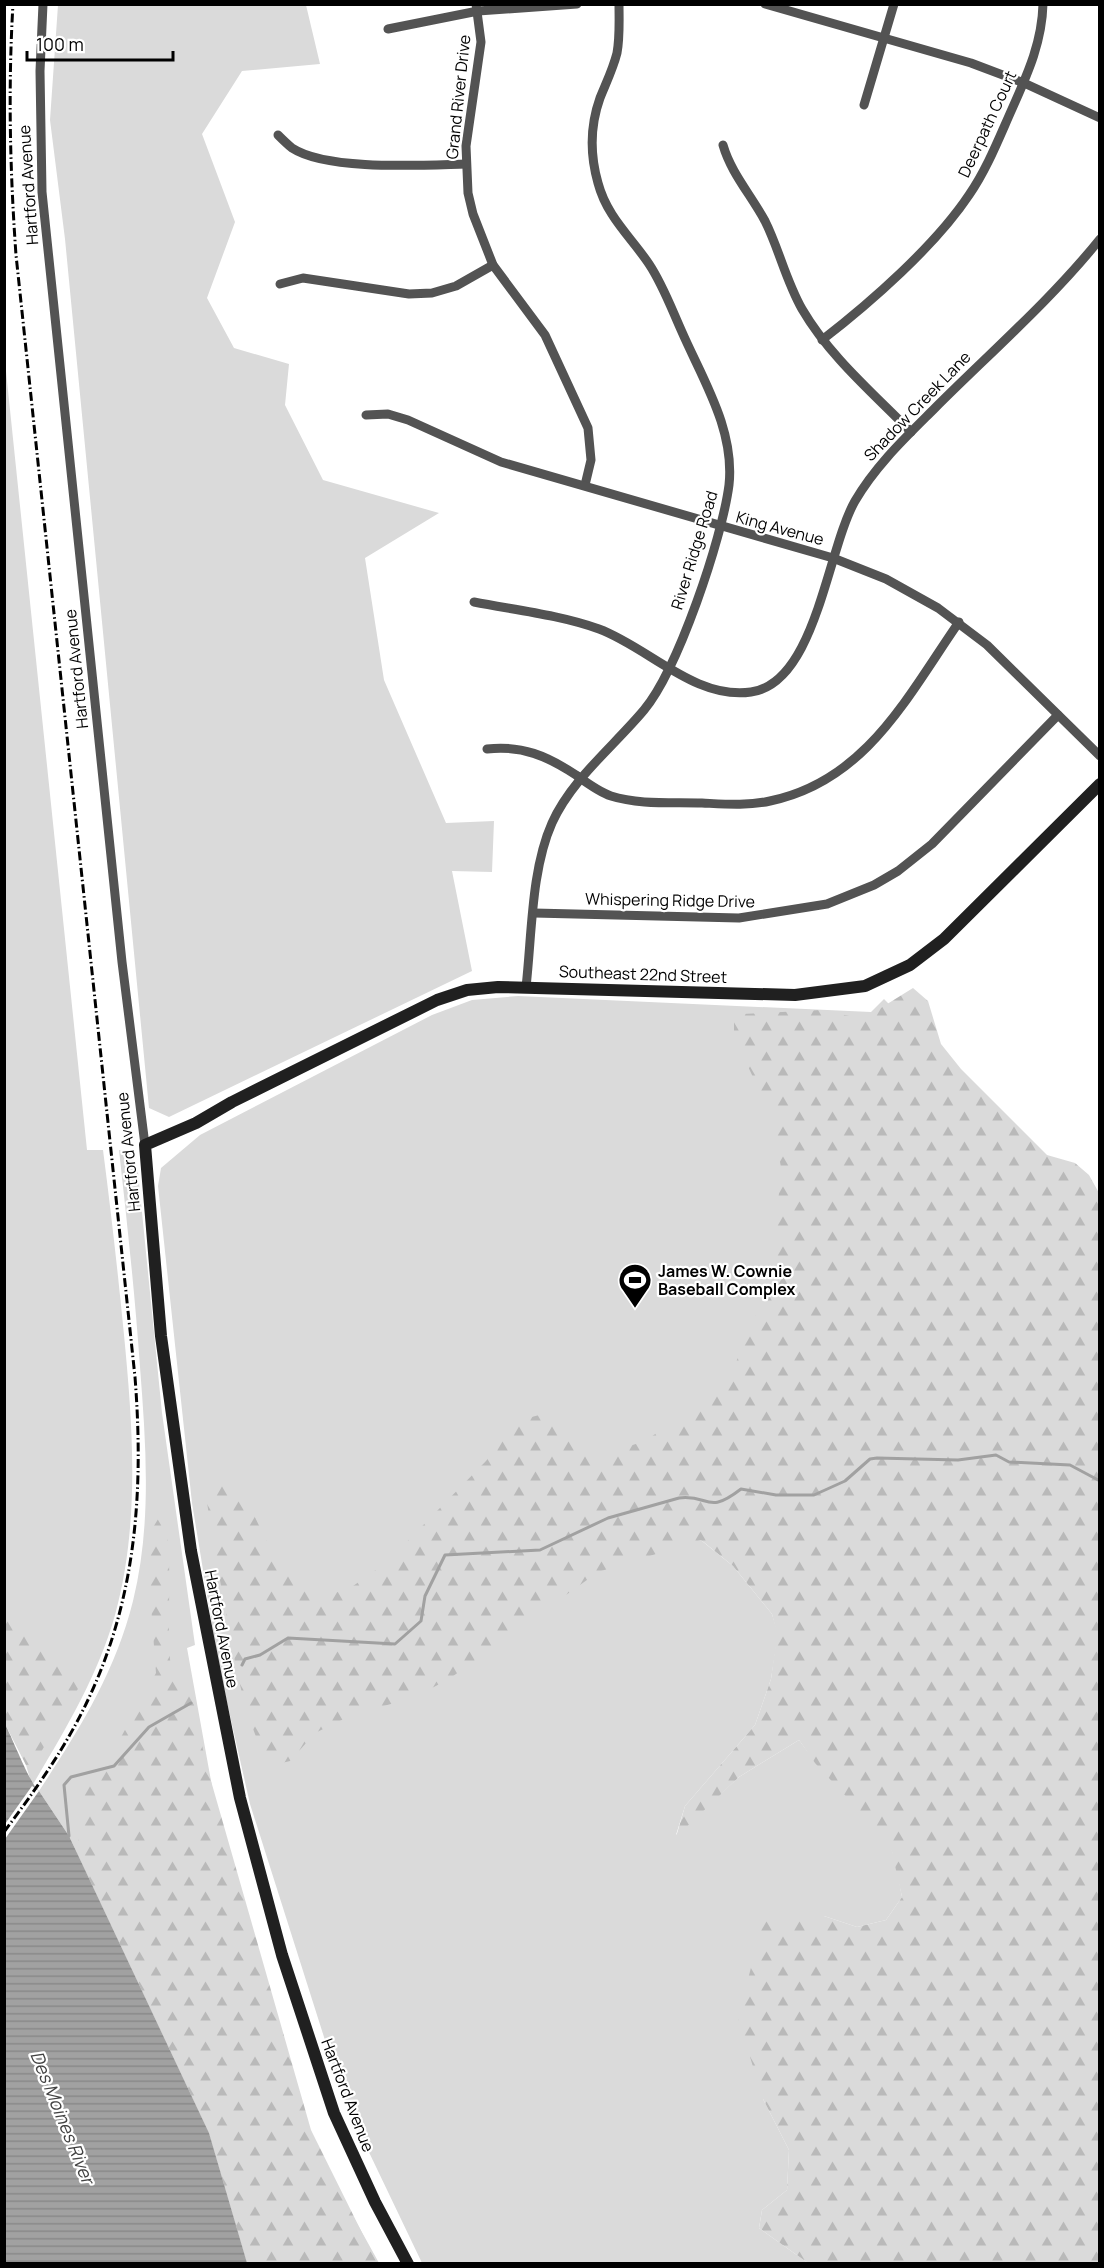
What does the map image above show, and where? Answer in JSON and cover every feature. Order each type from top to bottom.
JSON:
[{"type":"street","name":"Hartford Avenue","points":[[43,4],[39,87],[42,192],[122,962],[145,1145],[161,1336],[189,1540],[210,1658],[240,1798],[282,1955],[334,2113],[371,2193],[408,2264]]},
{"type":"street","points":[[388,29],[477,8],[577,4]]},
{"type":"street","name":"River Ridge Road","points":[[526,987],[534,913],[534,887],[543,844],[553,819],[581,779],[646,708],[669,667],[687,625],[720,527],[730,469],[725,432],[658,281],[642,253],[613,219],[601,195],[594,168],[594,124],[618,50],[619,4]]},
{"type":"street","points":[[765,4],[971,63],[1024,83],[1100,118]]},
{"type":"street","points":[[864,105],[894,4]]},
{"type":"street","name":"Deerpath Court","points":[[822,340],[866,305],[954,216],[983,172],[1038,47],[1043,4]]},
{"type":"street","name":"Grand River Drive","points":[[477,8],[481,42],[469,123],[466,164],[473,214],[493,266],[545,335],[588,428],[591,460],[585,485]]},
{"type":"street","points":[[278,135],[292,148],[308,155],[361,164],[466,164]]},
{"type":"street","points":[[723,145],[727,160],[773,237],[801,307],[822,340],[911,432]]},
{"type":"street","name":"Shadow Creek Lane","points":[[474,602],[600,629],[706,686],[729,693],[753,692],[774,684],[791,668],[803,648],[844,525],[864,485],[911,432],[1068,275],[1100,239]]},
{"type":"street","points":[[280,284],[303,278],[409,294],[432,293],[456,286],[493,266]]},
{"type":"street","name":"King Avenue","points":[[366,415],[387,414],[408,420],[501,462],[832,558],[895,584],[959,622],[987,645],[1100,756]]},
{"type":"street","points":[[487,749],[511,747],[545,757],[611,796],[663,802],[768,802],[801,792],[836,775],[874,741],[959,622]]},
{"type":"street","name":"Whispering Ridge Drive","points":[[534,913],[739,918],[826,904],[874,885],[898,871],[932,844],[1058,715]]},
{"type":"street","name":"Southeast 22nd Street","points":[[145,1145],[196,1123],[232,1102],[437,1000],[480,988],[526,987],[795,995],[865,986],[910,965],[944,939],[1100,784]]},
{"type":"green space","points":[[58,5],[306,5],[320,64],[242,71],[202,134],[235,222],[207,298],[234,348],[289,364],[285,405],[323,480],[439,513],[365,558],[384,680],[446,823],[494,821],[492,872],[452,871],[472,971],[169,1117],[149,1108],[65,239],[50,120]]},
{"type":"green space","points":[[4,352],[87,1150],[103,1150],[124,1335],[132,1440],[128,1546],[115,1615],[90,1682],[32,1786],[26,1765],[4,1722]]},
{"type":"green space","points":[[913,988],[928,1001],[941,1044],[961,1069],[1047,1155],[1075,1163],[1089,1175],[1099,1193],[1099,2263],[808,2263],[759,2228],[762,2210],[787,2190],[789,2150],[763,2099],[738,2018],[764,1917],[824,1916],[857,1927],[886,1920],[902,1897],[892,1852],[877,1830],[815,1763],[799,1740],[739,1777],[676,1837],[685,1806],[755,1725],[771,1679],[777,1634],[772,1614],[733,1566],[701,1540],[598,1572],[449,1679],[413,1698],[354,1714],[315,1733],[290,1761],[269,1766],[253,1728],[242,1691],[209,1518],[205,1486],[215,1480],[246,1499],[270,1548],[288,1572],[314,1595],[346,1591],[387,1562],[486,1461],[506,1435],[528,1418],[554,1411],[588,1452],[611,1452],[645,1441],[724,1387],[749,1326],[768,1294],[773,1233],[782,1173],[772,1117],[734,1037],[734,1020],[742,1014],[822,1010],[863,1019]]},
{"type":"green space","points":[[518,996],[871,1012],[884,999],[1099,1216],[725,1544],[702,1541],[733,1566],[772,1614],[778,1634],[771,1679],[755,1725],[685,1806],[676,1835],[739,1777],[799,1740],[883,1836],[894,1856],[902,1897],[886,1920],[857,1927],[824,1916],[763,2099],[789,2150],[787,2190],[762,2210],[759,2228],[808,2263],[422,2263],[344,2100],[250,1804],[219,1667],[192,1503],[158,1186],[161,1168],[200,1135],[432,1015],[472,1000]]},
{"type":"green space","points":[[119,1150],[133,1157],[138,1172],[162,1413],[195,1645],[187,1648],[232,1897],[302,2124],[379,2263],[247,2263],[209,2133],[69,1836],[39,1791],[82,1723],[106,1677],[133,1601],[143,1543],[146,1484],[144,1426]]},
{"type":"green space","points":[[163,1511],[167,1529],[171,1669],[187,1680],[191,1688],[205,1760],[311,2130],[377,2263],[247,2263],[209,2133],[77,1853],[84,1791],[114,1750],[156,1673],[146,1539]]},
{"type":"green space","points":[[4,1597],[7,1612],[63,1665],[79,1687],[34,1764],[26,1765],[5,1722]]},
{"type":"water","name":"Des Moines River","points":[[4,1722],[31,1779],[69,1836],[209,2133],[247,2263],[5,2263]]},
{"type":"pier","points":[[32,1786],[39,1791],[5,1839],[5,1824]]},
{"type":"waterway","points":[[242,1665],[245,1659],[260,1655],[288,1638],[395,1644],[421,1621],[425,1596],[445,1555],[540,1550],[608,1518],[679,1498],[714,1503],[730,1497],[741,1489],[776,1495],[814,1495],[845,1481],[870,1459],[877,1458],[958,1460],[996,1455],[1009,1462],[1070,1465],[1100,1481]]},
{"type":"waterway","points":[[67,1838],[69,1836],[64,1785],[71,1777],[114,1766],[149,1727],[191,1703]]},
{"type":"railway","points":[[4,1832],[68,1738],[90,1695],[108,1652],[121,1608],[130,1563],[136,1518],[138,1472],[135,1377],[16,255],[10,130],[13,4]]},
{"type":"place","name":"James W. Cownie Baseball Complex","points":[[635,1309]]}]
